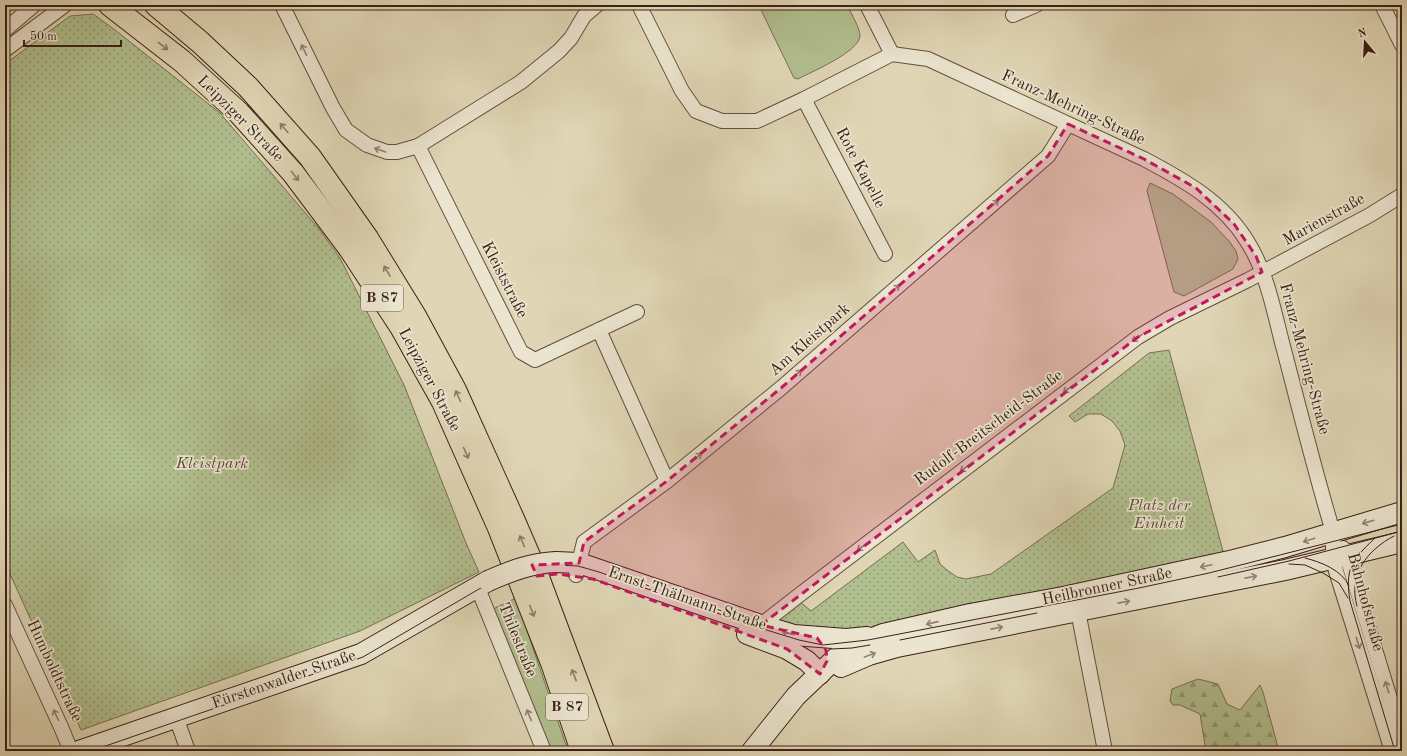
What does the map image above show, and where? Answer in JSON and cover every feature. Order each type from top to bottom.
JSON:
[{"type":"main road","name":"Leipziger Straße","points":[[110,5],[182,61],[239,113],[293,173],[350,249],[401,326],[443,402],[499,528],[552,662],[582,751]]},
{"type":"main road","name":"Leipziger Straße","points":[[156,5],[200,42],[248,87],[310,158],[367,238],[415,316],[456,390],[514,521],[536,572],[603,751]]},
{"type":"street","points":[[5,30],[34,5]]},
{"type":"street","points":[[5,50],[65,5]]},
{"type":"street","points":[[282,5],[333,108],[346,130],[367,145],[387,152],[397,152],[418,146],[521,82],[559,51],[571,38],[583,10],[597,5]]},
{"type":"street","points":[[639,5],[682,91],[696,111],[722,121],[757,121],[892,54],[868,5]]},
{"type":"street","points":[[1013,16],[1036,5]]},
{"type":"street","points":[[1382,5],[1402,46]]},
{"type":"street","name":"Franz-Mehring-Straße","points":[[892,54],[928,59],[1144,159],[1196,188],[1219,207],[1247,240],[1256,256],[1262,272],[1271,298],[1333,532]]},
{"type":"street","name":"Rote Kapelle","points":[[804,99],[885,254]]},
{"type":"street","name":"Am Kleistpark","points":[[567,569],[584,542],[667,481],[781,388],[1048,156],[1068,124]]},
{"type":"street","name":"Kleiststraße","points":[[418,146],[521,352],[535,360],[637,312]]},
{"type":"street","name":"Marienstraße","points":[[1262,272],[1370,215],[1402,195]]},
{"type":"street","name":"Rudolf-Breitscheid-Straße","points":[[758,631],[1138,337],[1170,318],[1262,272]]},
{"type":"street","points":[[599,330],[667,481]]},
{"type":"street","name":"Heilbronner Straße","points":[[752,751],[796,696],[837,657],[882,634],[970,614],[1062,597],[1234,560],[1285,547],[1402,512]]},
{"type":"street","name":"Bahnhofstraße","points":[[1333,532],[1340,557],[1402,738]]},
{"type":"street","name":"Heilbronner Straße","points":[[820,674],[844,666],[869,655],[897,647],[1285,570],[1402,542]]},
{"type":"street","name":"Bahnhofstraße","points":[[1340,557],[1337,577],[1392,751]]},
{"type":"street","name":"Ernst-Thälmann-Straße","points":[[567,569],[758,631],[817,638],[846,639],[882,634]]},
{"type":"street","name":"Fürstenwalder Straße","points":[[79,751],[178,723],[369,664],[485,589],[567,569]]},
{"type":"street","name":"Thilestraße","points":[[485,589],[544,751]]},
{"type":"street","name":"Humboldtstraße","points":[[5,605],[62,727],[71,751]]},
{"type":"street","points":[[1078,611],[1105,751]]},
{"type":"street","name":"Ernst-Thälmann-Straße","points":[[758,631],[807,661],[820,674]]},
{"type":"street","points":[[817,638],[826,650],[827,661],[820,674]]},
{"type":"street","points":[[795,654],[798,670],[796,696]]},
{"type":"street","points":[[178,723],[188,751]]},
{"type":"street","name":"Fürstenwalder Straße","points":[[118,751],[178,723]]},
{"type":"highlighted area","points":[[1068,124],[1144,159],[1196,188],[1234,224],[1256,256],[1262,272],[1138,337],[761,625],[817,638],[826,650],[827,661],[820,674],[787,649],[756,637],[593,579],[558,574],[537,576],[532,565],[579,563],[584,542],[667,481],[781,388],[1048,156]]},
{"type":"green space","points":[[772,5],[847,5],[860,33],[858,42],[834,61],[798,79],[794,78],[761,10]]},
{"type":"green space","name":"Kleistpark","points":[[93,14],[220,113],[319,229],[340,258],[404,385],[466,543],[479,572],[360,631],[81,730],[5,563],[5,64],[70,16]]},
{"type":"green space","points":[[1150,183],[1173,194],[1211,222],[1229,241],[1236,251],[1238,259],[1233,269],[1184,296],[1174,292],[1147,191]]},
{"type":"green space","name":"Platz der Einheit","points":[[1169,350],[1224,555],[874,629],[835,631],[807,629],[776,621],[799,601],[811,611],[903,542],[918,562],[935,550],[940,564],[957,577],[966,579],[991,574],[1113,488],[1125,445],[1120,431],[1112,421],[1101,414],[1088,414],[1075,422],[1069,416],[1149,353]]},
{"type":"green space","points":[[516,598],[568,751],[548,751],[493,611],[495,608]]},
{"type":"green space","points":[[1198,679],[1218,684],[1227,704],[1240,710],[1260,685],[1279,751],[1206,751],[1200,714],[1180,705],[1173,705],[1170,701],[1172,689]]},
{"type":"tram line","points":[[91,751],[363,657],[479,589],[514,573],[540,566],[578,566],[760,628],[799,640],[823,645],[868,640],[1139,588],[1209,573],[1402,524]]},
{"type":"tram line","points":[[1218,577],[1289,561],[1402,531]]},
{"type":"tram line","points":[[1357,606],[1355,584],[1362,565],[1376,548],[1394,536]]},
{"type":"tram line","points":[[1374,539],[1355,560],[1349,573],[1348,581],[1350,601],[1395,751]]},
{"type":"tram line","points":[[1305,558],[1324,564],[1336,571],[1346,580],[1349,586]]},
{"type":"tram line","points":[[1289,564],[1305,565],[1323,573],[1339,583],[1348,598]]},
{"type":"tram line","points":[[900,640],[1037,613]]},
{"type":"tram line","points":[[831,649],[870,645]]}]
